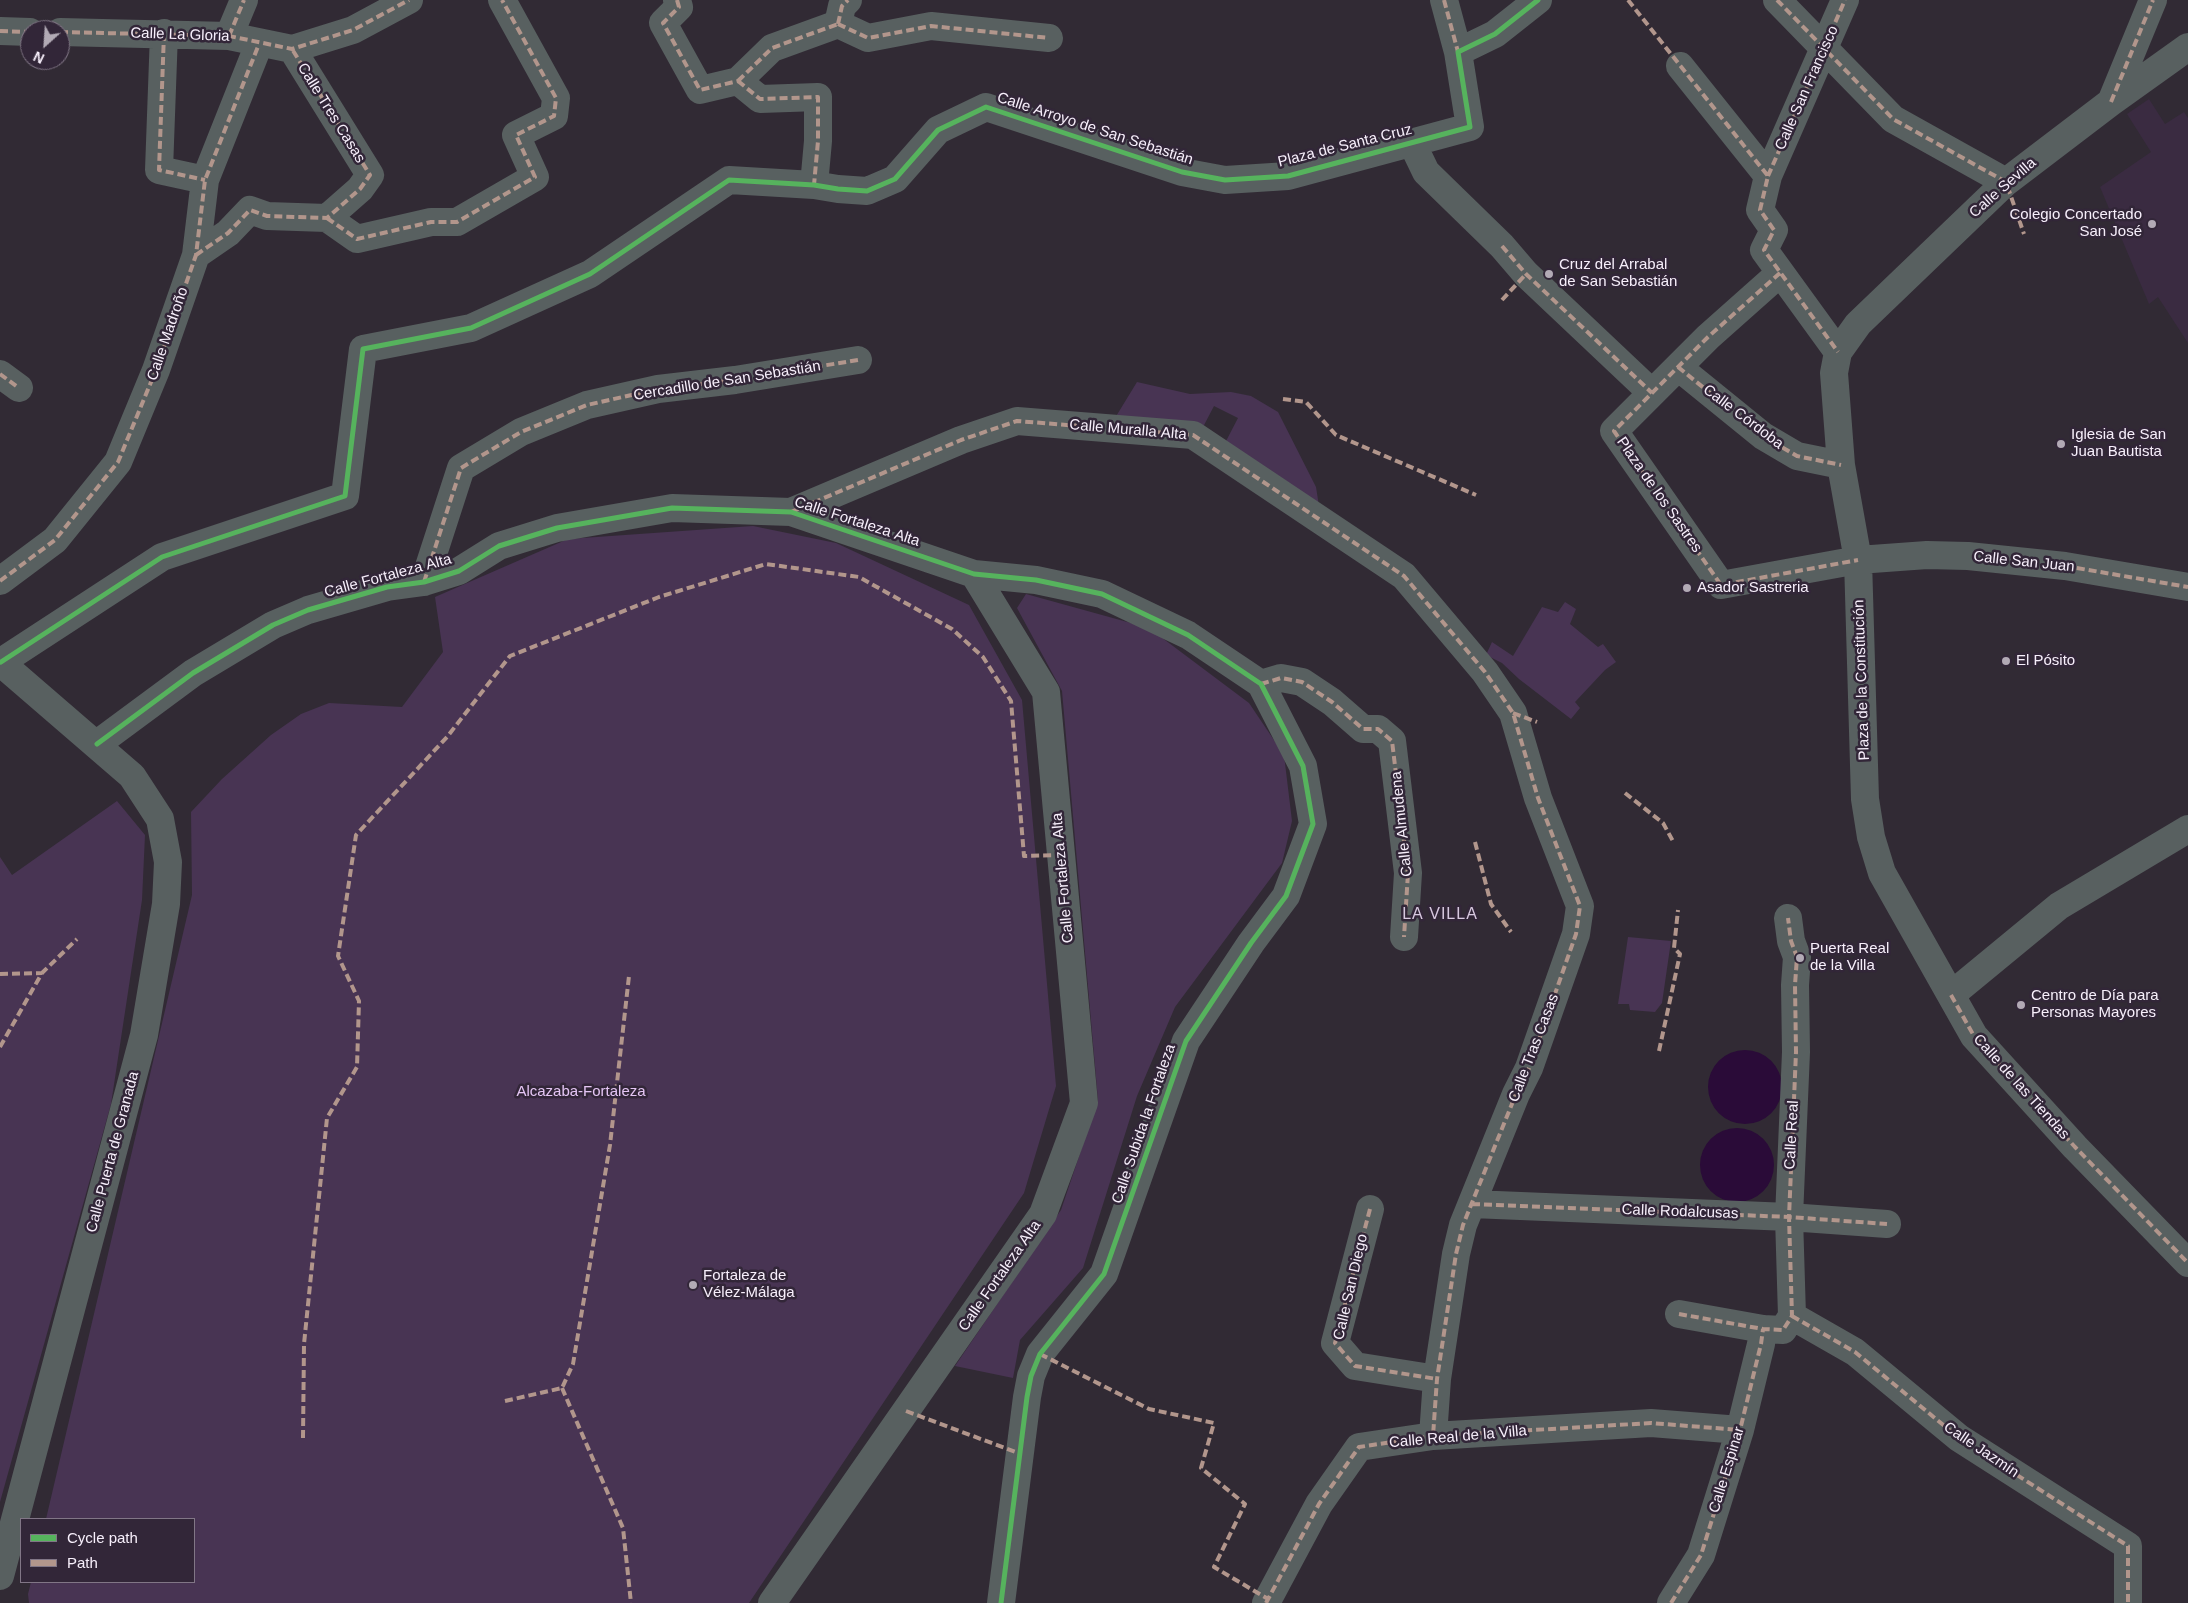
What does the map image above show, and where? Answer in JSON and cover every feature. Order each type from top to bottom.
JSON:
[{"type":"street","points":[[229,36],[244,0]]},
{"type":"street","name":"Calle La Gloria","points":[[70,32],[229,36],[292,50],[353,30],[409,0]]},
{"type":"street","points":[[196,255],[228,233],[250,210],[267,216],[327,218],[357,239],[431,222],[457,222],[535,177],[516,136],[554,116],[556,98],[502,0]]},
{"type":"street","points":[[677,0],[679,7],[663,24],[700,90],[738,81],[772,48],[843,12],[868,38],[931,26],[1050,38]]},
{"type":"street","points":[[1444,0],[1458,52],[1495,34],[1538,0]]},
{"type":"street","points":[[1777,0],[1824,51],[1893,119],[2006,182]]},
{"type":"street","name":"Calle San Francisco","points":[[1838,352],[1764,250],[1774,230],[1760,210],[1768,176],[1845,0]]},
{"type":"street","points":[[2111,102],[2153,0]]},
{"type":"street","points":[[0,31],[20,32]]},
{"type":"street","points":[[164,33],[159,170],[206,180]]},
{"type":"street","name":"Calle Madroño","points":[[0,581],[55,540],[118,462],[156,370],[196,255],[206,180],[259,44]]},
{"type":"street","name":"Calle Sevilla","points":[[1838,352],[1858,324],[2006,182],[2111,102],[2188,47]]},
{"type":"street","name":"Calle Tres Casas","points":[[292,50],[370,175],[360,189],[327,218]]},
{"type":"street","name":"Plaza de Santa Cruz","points":[[1225,180],[1288,176],[1470,127],[1458,52]]},
{"type":"street","name":"Calle San Francisco","points":[[1680,66],[1768,176]]},
{"type":"street","points":[[738,81],[760,98],[818,98],[818,141],[814,185]]},
{"type":"street","name":"Calle Arroyo de San Sebastián","points":[[0,662],[162,557],[345,496],[363,349],[471,328],[590,274],[728,180],[867,190],[895,179],[938,130],[986,107],[1182,172],[1225,180]]},
{"type":"street","name":"Plaza de Santa Cruz","points":[[1412,143],[1426,172],[1502,246],[1526,274],[1652,393]]},
{"type":"street","name":"Plaza de los Sastres","points":[[1780,273],[1678,367],[1614,431],[1721,585],[1858,560]]},
{"type":"street","name":"Plaza de la Constitución","points":[[1838,352],[1834,373],[1841,465],[1858,560],[1865,799]]},
{"type":"street","name":"Cercadillo de San Sebastián","points":[[424,582],[461,468],[521,432],[587,406],[658,389],[735,380],[858,360]]},
{"type":"street","name":"Calle Córdoba","points":[[1678,367],[1763,436],[1797,456],[1841,465]]},
{"type":"street","name":"Calle Muralla Alta","points":[[791,512],[961,440],[1017,421],[1193,435],[1404,576],[1485,672]]},
{"type":"street","name":"Calle Fortaleza Alta","points":[[97,744],[193,673],[273,625],[308,610],[387,587],[424,582],[459,571],[499,546],[557,528],[672,508],[791,512],[974,574],[1046,692],[1084,1103],[1043,1214],[772,1603]]},
{"type":"street","name":"Calle San Juan","points":[[1858,560],[1927,555],[1968,556],[2107,572],[2188,587]]},
{"type":"street","name":"Calle Subida la Fortaleza","points":[[974,574],[1036,580],[1102,594],[1188,635],[1261,684],[1303,766],[1313,824],[1286,896],[1251,943],[1186,1041],[1104,1274],[1040,1354],[1031,1376],[1001,1603]]},
{"type":"street","name":"Calle Puerta de Granada","points":[[0,662],[132,776],[160,819],[168,862],[166,904],[144,1035],[0,1576]]},
{"type":"street","name":"Calle Tras Casas","points":[[1433,1436],[1437,1379],[1456,1254],[1463,1225],[1516,1094],[1529,1068],[1576,934],[1580,906],[1538,798],[1513,713],[1485,672]]},
{"type":"street","name":"Calle Almudena","points":[[1261,684],[1281,678],[1302,682],[1332,702],[1363,729],[1378,729],[1392,741],[1408,873],[1404,937]]},
{"type":"street","name":"Calle de las Tiendas","points":[[1865,799],[1871,837],[1882,874],[1974,1036],[2075,1147],[2188,1263]]},
{"type":"street","points":[[1951,994],[2059,906],[2188,829]]},
{"type":"street","name":"Calle Real","points":[[1788,918],[1791,941],[1797,957],[1795,985],[1796,1052],[1789,1217],[1792,1316]]},
{"type":"street","name":"Calle Rodalcusas","points":[[1472,1204],[1789,1217],[1888,1224]]},
{"type":"street","name":"Calle San Diego","points":[[1370,1209],[1335,1343],[1355,1366],[1437,1379]]},
{"type":"street","points":[[1679,1314],[1763,1329],[1783,1330],[1792,1316]]},
{"type":"street","name":"Calle Jazmín","points":[[1792,1316],[1855,1352],[1959,1438],[2128,1546],[2128,1603]]},
{"type":"street","name":"Calle Espinar","points":[[1671,1603],[1701,1555],[1740,1430],[1763,1329]]},
{"type":"street","name":"Calle Real de la Villa","points":[[1266,1603],[1319,1504],[1359,1447],[1433,1436],[1651,1423],[1740,1430]]},
{"type":"shaded area","name":"Colegio Concertado San José","points":[[2149,99],[2165,124],[2184,112],[2188,118],[2188,343],[2158,297],[2149,304],[2100,187],[2151,152],[2127,114]]},
{"type":"shaded area","points":[[1745,1050],[1759,1053],[1771,1061],[1779,1073],[1782,1087],[1779,1101],[1771,1113],[1759,1121],[1745,1124],[1731,1121],[1719,1113],[1711,1101],[1708,1087],[1711,1073],[1719,1061],[1731,1053]]},
{"type":"shaded area","points":[[1737,1128],[1751,1131],[1763,1139],[1771,1151],[1774,1165],[1771,1179],[1763,1191],[1751,1199],[1737,1202],[1723,1199],[1711,1191],[1703,1179],[1700,1165],[1703,1151],[1711,1139],[1723,1131]]},
{"type":"green space","points":[[1137,382],[1190,394],[1231,392],[1251,396],[1278,412],[1316,487],[1319,506],[1224,445],[1238,418],[1214,406],[1202,429],[1115,418]]},
{"type":"green space","name":"Alcazaba-Fortaleza","points":[[753,526],[836,543],[969,605],[1022,700],[1056,1086],[1024,1193],[749,1603],[29,1603],[28,1594],[31,1583],[195,1583],[195,1518],[46,1518],[192,895],[191,812],[222,779],[271,735],[301,714],[329,703],[402,707],[443,652],[435,597],[568,539]]},
{"type":"green space","points":[[1026,594],[1149,628],[1249,703],[1284,755],[1292,821],[1282,863],[1175,1007],[1137,1096],[1083,1268],[1020,1340],[1013,1378],[955,1366],[1061,1210],[1098,1100],[1062,691],[1017,608]]},
{"type":"green space","points":[[1565,602],[1576,609],[1570,624],[1598,647],[1603,644],[1616,662],[1605,670],[1575,702],[1580,708],[1571,719],[1519,679],[1502,663],[1486,655],[1492,642],[1513,656],[1542,607],[1558,612]]},
{"type":"green space","points":[[117,801],[145,835],[142,900],[111,1104],[0,1502],[0,857],[12,875]]},
{"type":"green space","points":[[1628,937],[1671,941],[1662,1003],[1655,1012],[1630,1010],[1629,1004],[1618,1004]]},
{"type":"marked path","points":[[229,36],[244,0]]},
{"type":"marked path","points":[[70,32],[229,36],[292,49],[353,30],[409,0]]},
{"type":"marked path","points":[[327,218],[357,239],[431,222],[457,222],[535,177],[516,135],[554,116],[556,98],[502,0]]},
{"type":"marked path","points":[[677,0],[679,7],[663,23],[700,90],[738,81]]},
{"type":"marked path","points":[[838,24],[842,6],[848,0]]},
{"type":"marked path","points":[[1444,0],[1458,52]]},
{"type":"marked path","points":[[1628,0],[1768,176],[1760,210],[1774,230],[1764,250],[1838,352]]},
{"type":"marked path","points":[[1777,0],[1893,119],[2006,182],[2024,234]]},
{"type":"marked path","points":[[1768,176],[1845,0]]},
{"type":"marked path","points":[[2111,102],[2153,0]]},
{"type":"marked path","points":[[838,24],[868,38],[931,26],[1049,38]]},
{"type":"marked path","points":[[738,81],[772,48],[838,24]]},
{"type":"marked path","points":[[0,31],[20,32]]},
{"type":"marked path","points":[[164,33],[159,170],[205,180]]},
{"type":"marked path","points":[[0,581],[55,540],[118,462],[156,370],[196,255],[205,180],[259,44]]},
{"type":"marked path","points":[[196,255],[228,233],[250,210],[267,216],[327,218],[360,189],[370,175],[292,49]]},
{"type":"marked path","points":[[738,81],[760,99],[818,97],[818,141],[814,185]]},
{"type":"marked path","points":[[1502,246],[1526,274],[1652,393]]},
{"type":"marked path","points":[[1780,273],[1708,337],[1614,431],[1721,585],[1858,560]]},
{"type":"marked path","points":[[1502,300],[1526,274]]},
{"type":"marked path","points":[[424,582],[461,468],[521,432],[587,405],[658,389],[735,380],[858,360]]},
{"type":"marked path","points":[[1678,367],[1763,436],[1797,456],[1841,465]]},
{"type":"marked path","points":[[0,374],[19,388]]},
{"type":"marked path","points":[[1283,399],[1306,402],[1336,435],[1476,495]]},
{"type":"marked path","points":[[791,512],[961,440],[1017,421],[1193,435],[1404,576],[1485,672],[1513,713],[1538,798],[1580,906],[1576,934],[1529,1068],[1516,1094],[1463,1225],[1456,1254],[1437,1379],[1433,1436]]},
{"type":"marked path","points":[[303,1438],[304,1344],[327,1118],[357,1067],[359,1001],[338,956],[356,835],[447,737],[510,656],[659,597],[766,564],[859,577],[952,629],[983,657],[1011,701],[1024,856],[1061,855]]},
{"type":"marked path","points":[[2065,566],[2188,587]]},
{"type":"marked path","points":[[1261,684],[1281,678],[1302,682],[1332,702],[1363,729],[1378,729],[1392,741],[1408,873],[1404,937]]},
{"type":"marked path","points":[[1513,713],[1537,722]]},
{"type":"marked path","points":[[1625,793],[1663,823],[1674,843]]},
{"type":"marked path","points":[[1475,842],[1491,904],[1511,932]]},
{"type":"marked path","points":[[1659,1051],[1680,954],[1674,948],[1678,910]]},
{"type":"marked path","points":[[1679,1314],[1763,1329],[1783,1330],[1792,1316],[1789,1217],[1796,1052],[1795,985],[1797,957],[1791,941],[1788,918]]},
{"type":"marked path","points":[[0,1047],[42,973],[77,939]]},
{"type":"marked path","points":[[0,974],[42,973]]},
{"type":"marked path","points":[[505,1401],[562,1388],[573,1364],[610,1145],[629,976]]},
{"type":"marked path","points":[[1951,995],[1974,1036],[2075,1147],[2188,1263]]},
{"type":"marked path","points":[[1472,1204],[1789,1217],[1887,1224]]},
{"type":"marked path","points":[[1370,1209],[1335,1343],[1355,1366],[1437,1379]]},
{"type":"marked path","points":[[1792,1316],[1855,1352],[1959,1438],[2128,1546],[2128,1603]]},
{"type":"marked path","points":[[1671,1603],[1701,1555],[1740,1430],[1763,1329]]},
{"type":"marked path","points":[[1040,1354],[1149,1409],[1214,1423],[1201,1468],[1245,1504],[1214,1567],[1268,1599]]},
{"type":"marked path","points":[[562,1388],[623,1528],[631,1603]]},
{"type":"marked path","points":[[906,1411],[1021,1454]]},
{"type":"marked path","points":[[1266,1603],[1319,1504],[1359,1447],[1433,1436],[1651,1423],[1740,1430]]},
{"type":"cycle path","points":[[1,662],[162,557],[345,496],[363,349],[471,328],[590,274],[729,180],[814,185],[867,191],[895,179],[938,130],[986,107],[1182,172],[1225,180],[1288,176],[1470,127],[1458,52],[1495,34],[1538,0]]},
{"type":"cycle path","points":[[97,744],[193,673],[273,625],[308,610],[387,587],[424,582],[459,571],[499,546],[557,528],[672,508],[791,512],[974,574],[1036,580],[1102,594],[1188,635],[1261,684],[1303,766],[1313,824],[1286,896],[1251,943],[1186,1041],[1104,1274],[1040,1354],[1031,1376],[1001,1603]]},
{"type":"place","name":"Colegio Concertado San José","points":[[2152,224]]},
{"type":"place","name":"Cruz del Arrabal de San Sebastián","points":[[1549,274]]},
{"type":"place","name":"Iglesia de San Juan Bautista","points":[[2061,444]]},
{"type":"place","name":"Asador Sastreria","points":[[1687,588]]},
{"type":"place","name":"El Pósito","points":[[2006,661]]},
{"type":"place","name":"Puerta Real de la Villa","points":[[1800,958]]},
{"type":"place","name":"Centro de Día para Personas Mayores","points":[[2021,1005]]},
{"type":"place","name":"Fortaleza de Vélez-Málaga","points":[[693,1285]]},
{"type":"district","name":"LA VILLA","points":[[1440,915]]}]
